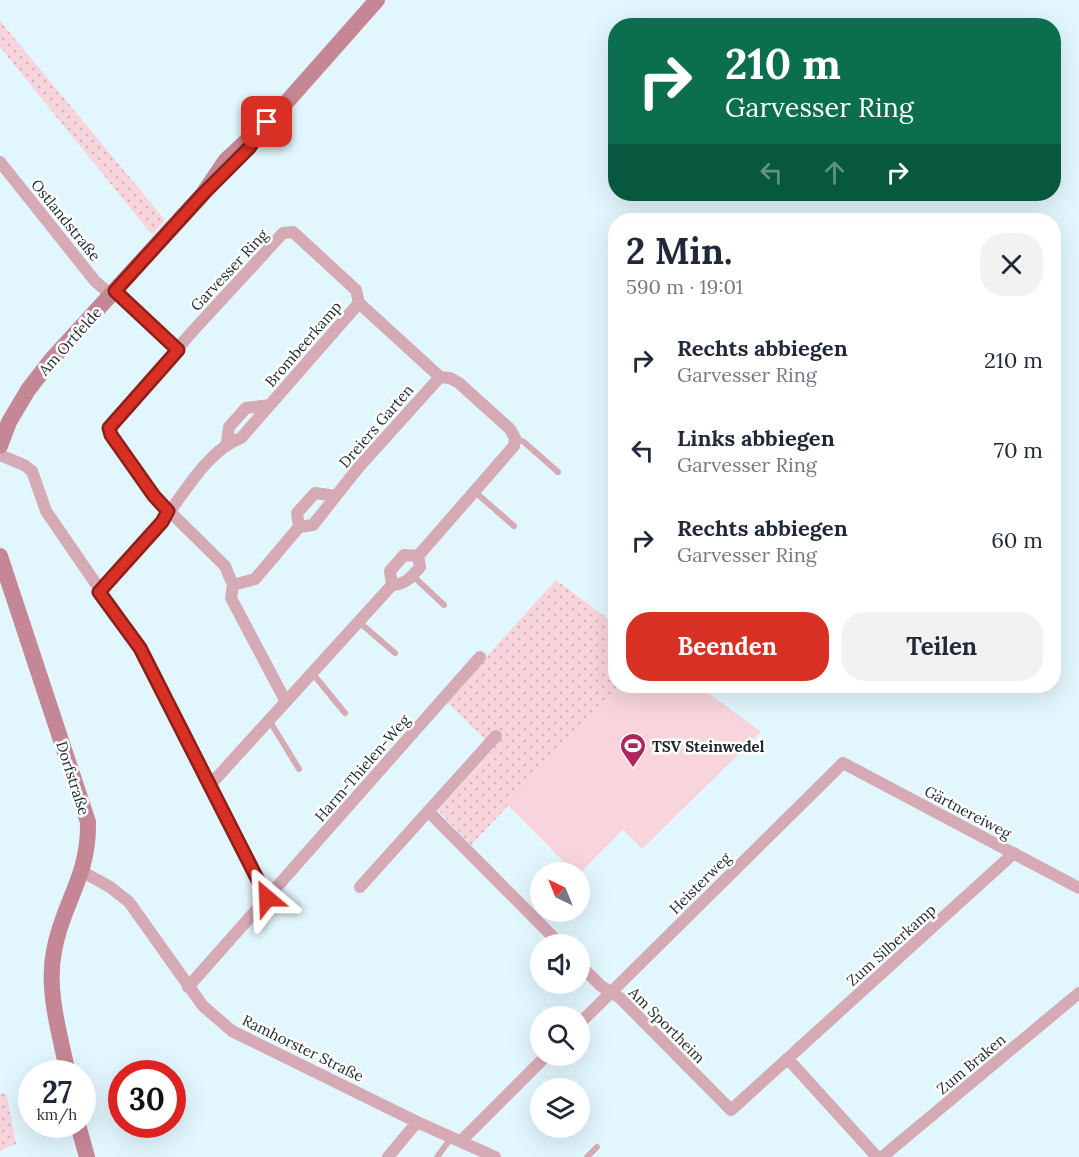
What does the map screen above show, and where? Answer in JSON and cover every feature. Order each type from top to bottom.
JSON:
[{"type":"street","name":"Am Ortfelde","points":[[0,446],[9,422],[28,390],[52,359],[203,194],[249,148],[267,122],[377,0]]},
{"type":"street","name":"Ostlandstraße","points":[[0,162],[95,281],[113,293]]},
{"type":"street","name":"Garvesser Ring","points":[[286,702],[231,598],[233,585],[225,566],[154,496],[111,435],[109,428],[283,233],[293,232],[356,290],[359,303],[440,377],[450,378],[459,383],[510,429],[515,438]]},
{"type":"street","points":[[113,293],[178,350]]},
{"type":"street","name":"Brombeerkamp","points":[[168,511],[227,442],[229,427],[246,408],[270,405],[359,303]]},
{"type":"street","name":"Dreiers Garten","points":[[233,585],[255,579],[299,527],[313,525],[440,377]]},
{"type":"street","points":[[417,556],[514,446],[515,438]]},
{"type":"street","points":[[0,454],[32,471],[46,512],[99,592],[140,648],[267,898]]},
{"type":"street","name":"Dreiers Garten","points":[[299,527],[297,513],[315,493],[336,496]]},
{"type":"street","points":[[99,592],[162,522],[168,511]]},
{"type":"street","points":[[392,585],[390,571],[404,555],[417,556]]},
{"type":"street","name":"Dorfstraße","points":[[0,556],[88,822],[88,848],[83,872],[60,928],[51,973],[52,993],[65,1060]]},
{"type":"street","points":[[211,784],[392,585],[404,584],[412,576],[420,567],[417,556]]},
{"type":"street","name":"Harm-Thielen-Weg","points":[[188,987],[480,657]]},
{"type":"street","points":[[360,887],[496,736]]},
{"type":"street","name":"Gärtnereiweg","points":[[843,763],[1079,888]]},
{"type":"street","name":"Heisterweg","points":[[590,1013],[843,763]]},
{"type":"street","points":[[428,811],[550,934]]},
{"type":"street","name":"Zum Silberkamp","points":[[731,1110],[1014,853]]},
{"type":"street","name":"Ramhorster Straße","points":[[83,872],[110,887],[129,902],[203,1006],[232,1031],[417,1122],[495,1157]]},
{"type":"street","name":"Am Sportheim","points":[[590,975],[611,992],[731,1110]]},
{"type":"street","name":"Zum Braken","points":[[882,1157],[1079,993]]},
{"type":"street","points":[[788,1059],[877,1157]]},
{"type":"street","points":[[456,1139],[535,1066]]},
{"type":"street","points":[[388,1157],[417,1122]]},
{"type":"street","points":[[82,1138],[87,1157]]},
{"type":"lane","name":"Garvesser Ring","points":[[515,438],[524,442],[558,472]]},
{"type":"lane","points":[[475,492],[514,526]]},
{"type":"lane","points":[[412,576],[444,605]]},
{"type":"lane","points":[[358,622],[395,653]]},
{"type":"lane","points":[[313,674],[345,712]]},
{"type":"lane","points":[[268,720],[299,769]]},
{"type":"lane","points":[[437,1157],[456,1139]]},
{"type":"lane","points":[[586,1157],[597,1147]]},
{"type":"shaded area","points":[[0,21],[165,220],[152,235],[0,47]]},
{"type":"shaded area","points":[[556,580],[608,619],[608,693],[614,693],[471,845],[438,810],[494,748],[446,701]]},
{"type":"shaded area","name":"TSV Steinwedel","points":[[614,693],[708,693],[761,732],[642,849],[623,829],[590,863],[564,862],[508,805]]},
{"type":"shaded area","points":[[6,1093],[16,1144],[0,1151],[0,1094]]},
{"type":"place","name":"TSV Steinwedel","points":[[633,769]]},
{"type":"route","points":[[267,122],[249,148],[213,187],[203,194],[115,291],[178,350],[109,428],[111,435],[154,496],[168,511],[162,522],[99,592],[140,648],[267,898]]}]
